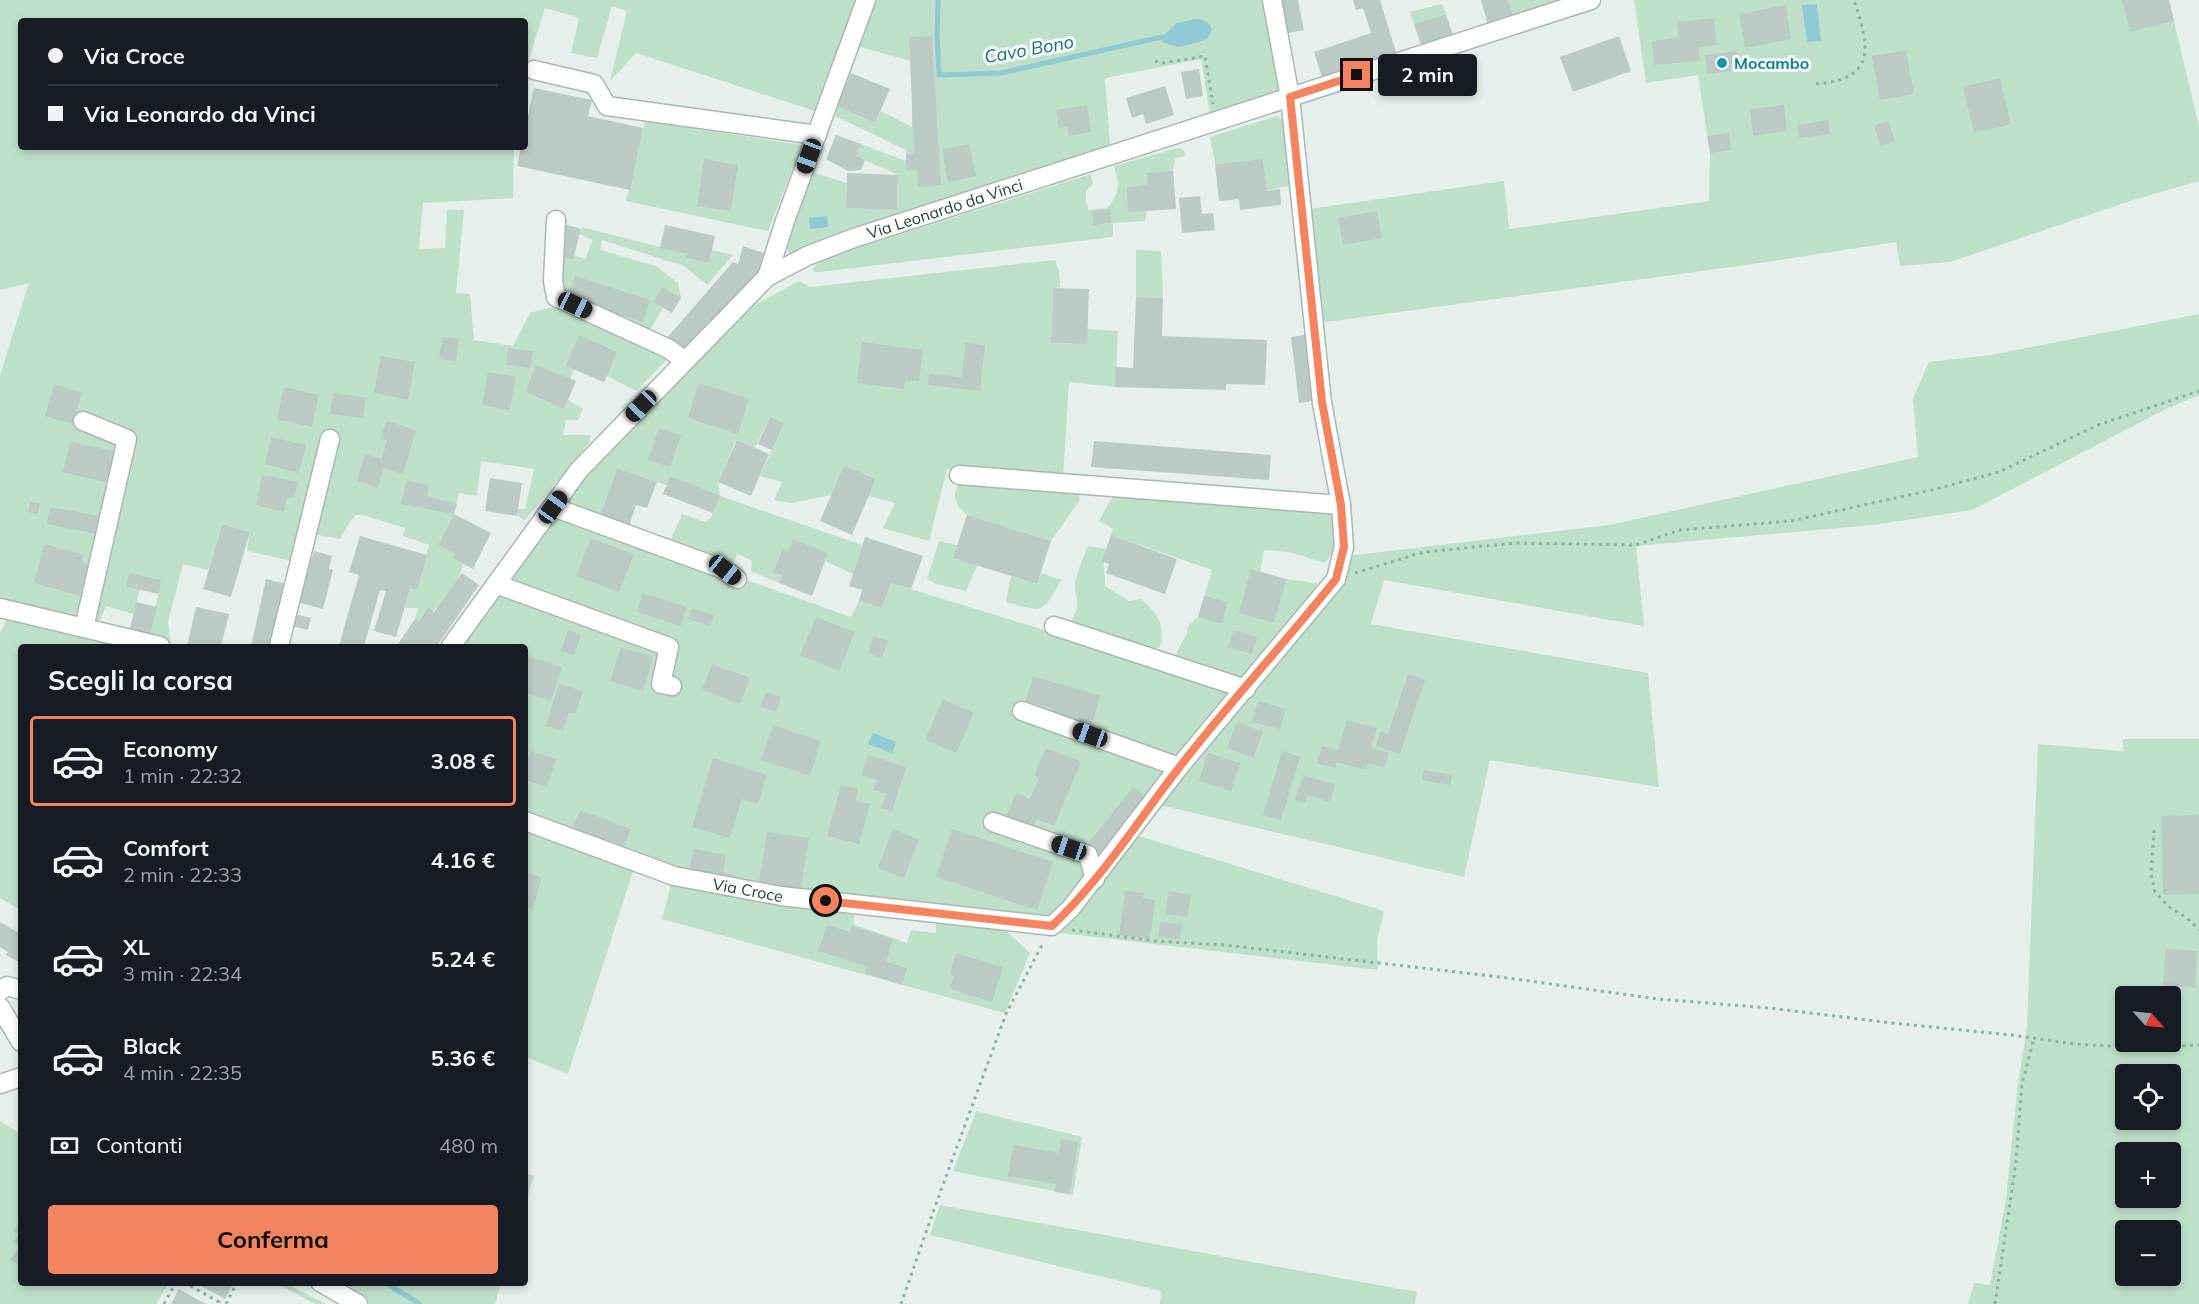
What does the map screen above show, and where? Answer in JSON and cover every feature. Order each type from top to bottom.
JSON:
[{"type":"street","points":[[767,277],[786,218],[866,0]]},
{"type":"street","points":[[1052,926],[1071,908],[1095,879],[1179,767],[1336,579],[1344,547],[1341,505],[1322,402],[1290,97],[1272,0]]},
{"type":"street","name":"Via Leonardo da Vinci","points":[[452,644],[579,470],[767,277],[807,256],[854,238],[1591,0]]},
{"type":"street","points":[[534,70],[594,84],[607,106],[817,135]]},
{"type":"street","points":[[556,220],[553,281],[556,297],[669,349],[685,361]]},
{"type":"street","points":[[82,421],[127,439],[84,628]]},
{"type":"street","points":[[279,644],[330,439]]},
{"type":"street","points":[[959,475],[1341,505]]},
{"type":"street","points":[[553,507],[725,570],[737,579]]},
{"type":"street","points":[[496,584],[669,647],[661,684],[672,686]]},
{"type":"street","points":[[0,609],[152,644]]},
{"type":"street","points":[[1054,626],[1246,688]]},
{"type":"street","points":[[1022,711],[1179,767]]},
{"type":"street","name":"Via Croce","points":[[528,822],[674,876],[781,896],[1052,926]]},
{"type":"street","points":[[993,822],[1088,855],[1095,879]]},
{"type":"street","points":[[0,991],[8,986],[18,989]]},
{"type":"street","points":[[0,1007],[18,1037]]},
{"type":"street","points":[[327,1286],[358,1304]]},
{"type":"path","points":[[1816,84],[1834,82],[1852,75],[1861,64],[1866,45],[1854,0]]},
{"type":"path","points":[[1155,61],[1163,63],[1205,56],[1215,121]]},
{"type":"path","points":[[1336,579],[1424,552],[1516,543],[1636,546],[1680,530],[1791,521],[1932,490],[1999,472],[2098,425],[2199,391]]},
{"type":"path","points":[[2154,830],[2151,874],[2155,892],[2169,908],[2187,918],[2199,930]]},
{"type":"path","points":[[902,1304],[937,1201],[1006,1014],[1052,926],[1093,934],[1155,941],[1225,945],[1508,978],[1658,999],[1769,1008],[2075,1044],[2138,1048],[2199,1045]]},
{"type":"path","points":[[1995,1304],[2016,1162],[2022,1084],[2034,1038]]},
{"type":"path","points":[[164,1304],[174,1286]]},
{"type":"path","points":[[191,1286],[221,1304],[234,1286]]},
{"type":"green space","points":[[0,0],[857,0],[815,111],[636,53],[610,81],[627,11],[612,6],[597,58],[571,53],[579,18],[545,8],[528,62],[528,18],[18,18],[18,150],[514,150],[513,198],[423,203],[419,249],[445,248],[447,210],[464,210],[456,293],[470,294],[474,340],[513,346],[530,313],[563,304],[564,294],[559,256],[572,260],[574,255],[585,259],[593,240],[580,234],[582,227],[687,254],[687,258],[709,263],[712,250],[733,255],[707,285],[684,266],[602,240],[600,250],[656,266],[678,283],[681,298],[662,287],[653,302],[663,308],[649,332],[668,358],[636,391],[607,376],[604,382],[574,369],[570,379],[536,365],[525,392],[564,409],[568,400],[583,409],[578,420],[566,420],[563,435],[591,435],[589,443],[525,520],[517,516],[518,509],[525,509],[534,469],[481,461],[477,496],[459,493],[454,514],[438,545],[455,553],[452,558],[463,564],[461,572],[446,596],[419,622],[415,619],[418,608],[405,608],[410,588],[417,589],[429,545],[403,536],[405,528],[363,515],[356,515],[351,520],[340,539],[312,534],[291,561],[247,551],[250,532],[222,524],[208,570],[183,564],[168,622],[171,644],[149,638],[161,580],[129,573],[126,587],[140,590],[133,614],[106,606],[101,619],[94,624],[0,604],[0,375],[29,283],[0,290]]},
{"type":"green space","points":[[871,0],[1263,0],[1283,93],[1210,114],[1201,59],[1105,78],[1110,145],[919,212],[789,254],[783,242],[811,172],[847,183],[846,208],[897,210],[898,175],[856,156],[861,144],[906,161],[906,150],[835,116],[837,106],[875,123],[881,111],[912,127],[912,95],[934,94],[932,36],[910,61],[857,46]]},
{"type":"green space","points":[[1508,0],[1563,0],[1512,16]]},
{"type":"green space","points":[[1634,0],[2169,0],[2199,127],[2199,181],[2133,200],[1950,262],[1900,266],[1896,242],[1753,264],[1319,323],[1309,209],[1504,181],[1509,229],[1709,201],[1710,153],[1698,75],[1646,83]]},
{"type":"green space","points":[[1442,4],[1446,14],[1414,24],[1410,12]]},
{"type":"green space","points":[[1277,116],[1288,123],[1294,184],[1267,191],[1263,159],[1215,164],[1210,137]]},
{"type":"green space","points":[[645,121],[802,145],[768,231],[626,201]]},
{"type":"green space","points":[[1177,148],[1184,150],[1185,156],[1175,159],[1173,171],[1176,209],[1147,210],[1145,221],[1113,223],[1113,237],[820,272],[815,272],[812,268],[826,258],[1091,174],[1093,184],[1086,191],[1089,210],[1107,208],[1118,188],[1114,166]]},
{"type":"green space","points":[[1136,250],[1161,251],[1163,298],[1136,297]]},
{"type":"green space","points":[[1055,260],[1059,271],[1060,287],[1053,288],[1051,343],[1086,344],[1087,329],[1118,331],[1115,387],[1069,382],[1063,478],[947,469],[929,541],[883,528],[895,503],[869,496],[876,479],[844,465],[831,495],[792,503],[774,500],[782,482],[760,476],[784,424],[770,417],[755,448],[736,440],[718,482],[720,496],[862,545],[853,574],[825,561],[828,553],[793,539],[788,551],[782,549],[773,571],[782,575],[779,583],[751,571],[752,561],[737,554],[733,565],[670,542],[682,514],[705,522],[711,518],[719,496],[666,485],[617,468],[600,516],[563,503],[608,450],[755,305],[799,281],[810,287]]},
{"type":"green space","points":[[2199,314],[2199,395],[2164,410],[1972,510],[1873,525],[1636,546],[1644,626],[1384,580],[1371,624],[1648,673],[1659,787],[1490,760],[1464,877],[1160,805],[1266,675],[1347,556],[1609,525],[1918,457],[1913,398],[1929,362],[1991,355]]},
{"type":"green space","points":[[959,483],[1077,490],[1080,500],[1051,541],[967,515],[960,508],[955,497]]},
{"type":"green space","points":[[1118,494],[1335,509],[1337,546],[1325,563],[1289,552],[1264,550],[1260,572],[1286,579],[1317,583],[1314,594],[1239,681],[1183,662],[1176,654],[1187,633],[1188,626],[1198,617],[1212,570],[1111,535],[1113,529],[1099,521],[1110,501]]},
{"type":"green space","points":[[557,513],[851,617],[859,601],[882,608],[891,583],[1240,690],[1068,908],[1047,916],[1030,915],[729,884],[528,819],[528,644],[462,644]]},
{"type":"green space","points":[[939,541],[957,545],[954,558],[977,565],[966,591],[937,584],[927,579]]},
{"type":"green space","points":[[1088,546],[1106,549],[1105,586],[1129,601],[1141,599],[1156,614],[1162,631],[1160,647],[1152,649],[1075,627],[1072,620],[1077,608],[1075,584]]},
{"type":"green space","points":[[1041,573],[1061,580],[1045,605],[1035,609],[1006,602],[1011,576],[1037,584]]},
{"type":"green space","points":[[9,616],[134,644],[18,644],[18,908],[0,898],[0,633]]},
{"type":"green space","points":[[2123,739],[2199,739],[2199,1304],[1968,1304],[1974,1283],[1990,1285],[2006,1199],[2018,1083],[2027,1028],[2038,744],[2123,751]]},
{"type":"green space","points":[[528,827],[634,868],[568,1074],[528,1058]]},
{"type":"green space","points":[[1136,835],[1384,911],[1377,940],[1378,970],[1052,932]]},
{"type":"green space","points":[[672,881],[855,915],[853,924],[907,943],[911,930],[936,933],[936,918],[1002,927],[1030,953],[1005,1013],[662,919]]},
{"type":"green space","points":[[976,1111],[1082,1137],[1073,1195],[953,1171]]},
{"type":"green space","points":[[0,1121],[18,1132],[18,1286],[167,1286],[156,1304],[0,1304]]},
{"type":"green space","points":[[528,1174],[534,1176],[528,1195]]},
{"type":"green space","points":[[940,1205],[1417,1292],[1415,1304],[1160,1304],[1161,1291],[930,1235]]},
{"type":"green space","points":[[282,1286],[291,1286],[326,1304],[315,1304]]},
{"type":"green space","points":[[342,1286],[500,1286],[495,1304],[370,1304]]},
{"type":"water","points":[[1817,4],[1821,41],[1807,42],[1802,5]]},
{"type":"water","points":[[1195,19],[1204,20],[1209,24],[1212,30],[1207,39],[1177,47],[1163,42],[1162,37],[1177,23]]},
{"type":"water","points":[[827,216],[828,227],[810,229],[809,218]]},
{"type":"water","points":[[873,733],[896,742],[892,753],[868,744]]},
{"type":"building","points":[[1276,0],[1298,0],[1304,30],[1283,34]]},
{"type":"building","points":[[1353,0],[1380,0],[1398,59],[1324,83],[1314,52],[1371,33],[1363,8],[1356,10]]},
{"type":"building","points":[[1481,0],[1508,0],[1515,24],[1490,32]]},
{"type":"building","points":[[2122,0],[2169,0],[2174,21],[2130,32]]},
{"type":"building","points":[[1786,5],[1791,39],[1745,48],[1739,14]]},
{"type":"building","points":[[1446,14],[1454,38],[1422,48],[1414,24]]},
{"type":"building","points":[[1714,18],[1717,45],[1699,47],[1700,61],[1654,65],[1652,41],[1679,38],[1677,22]]},
{"type":"building","points":[[932,36],[941,185],[918,187],[917,170],[907,170],[906,161],[906,154],[914,153],[909,37]]},
{"type":"building","points":[[1619,36],[1631,71],[1573,92],[1560,57]]},
{"type":"building","points":[[1906,50],[1914,94],[1880,100],[1872,56]]},
{"type":"building","name":"Mocambo","points":[[1737,51],[1739,70],[1707,74],[1705,55]]},
{"type":"building","points":[[1199,69],[1203,96],[1186,99],[1181,72]]},
{"type":"building","points":[[851,73],[890,89],[875,123],[837,106]]},
{"type":"building","points":[[2000,78],[2011,124],[1974,133],[1963,87]]},
{"type":"building","points":[[1165,86],[1174,115],[1146,124],[1143,114],[1132,118],[1126,98]]},
{"type":"building","points":[[534,88],[592,100],[588,116],[643,128],[630,190],[517,166],[520,150],[528,150],[528,116]]},
{"type":"building","points":[[1087,105],[1091,132],[1069,136],[1067,126],[1059,128],[1056,110]]},
{"type":"building","points":[[1784,105],[1787,131],[1753,136],[1750,109]]},
{"type":"building","points":[[1828,120],[1830,134],[1799,138],[1797,125]]},
{"type":"building","points":[[1888,121],[1895,141],[1881,146],[1874,126]]},
{"type":"building","points":[[1729,133],[1731,150],[1710,153],[1707,136]]},
{"type":"building","points":[[836,135],[861,144],[856,156],[865,160],[861,170],[848,171],[826,159]]},
{"type":"building","points":[[969,144],[976,176],[948,182],[942,149]]},
{"type":"building","points":[[704,159],[738,165],[731,211],[697,206]]},
{"type":"building","points":[[1263,159],[1267,191],[1280,189],[1281,205],[1240,210],[1239,199],[1219,201],[1215,164]]},
{"type":"building","points":[[1173,171],[1176,209],[1128,212],[1127,187],[1147,185],[1147,173]]},
{"type":"building","points":[[847,173],[898,175],[897,210],[846,208]]},
{"type":"building","points":[[1200,196],[1202,214],[1213,213],[1215,230],[1182,233],[1179,198]]},
{"type":"building","points":[[1110,209],[1111,223],[1093,225],[1092,211]]},
{"type":"building","points":[[1377,211],[1382,238],[1343,245],[1338,218]]},
{"type":"building","points":[[563,224],[581,229],[573,260],[559,256]]},
{"type":"building","points":[[665,225],[715,236],[709,263],[686,258],[687,254],[660,248]]},
{"type":"building","points":[[743,246],[764,253],[758,271],[684,354],[665,340],[733,262],[738,264]]},
{"type":"building","points":[[575,276],[650,300],[643,322],[568,298]]},
{"type":"building","points":[[662,287],[681,298],[672,313],[653,302]]},
{"type":"building","points":[[1053,288],[1089,289],[1087,344],[1051,343]]},
{"type":"building","points":[[1136,297],[1163,298],[1162,336],[1267,340],[1265,385],[1226,384],[1226,390],[1115,387],[1115,367],[1133,368]]},
{"type":"building","points":[[579,335],[617,352],[604,382],[566,366]]},
{"type":"building","points":[[1305,335],[1313,401],[1299,403],[1291,337]]},
{"type":"building","points":[[442,337],[459,339],[456,361],[439,359]]},
{"type":"building","points":[[862,342],[923,350],[919,381],[905,380],[904,389],[857,383]]},
{"type":"building","points":[[965,343],[985,345],[980,391],[928,385],[929,374],[962,377]]},
{"type":"building","points":[[508,348],[533,351],[531,368],[506,365]]},
{"type":"building","points":[[381,356],[415,362],[408,400],[374,393]]},
{"type":"building","points":[[536,365],[576,381],[564,409],[525,392]]},
{"type":"building","points":[[488,372],[516,377],[510,410],[482,405]]},
{"type":"building","points":[[699,383],[749,399],[738,434],[688,418]]},
{"type":"building","points":[[54,384],[82,393],[72,424],[45,416]]},
{"type":"building","points":[[284,387],[319,395],[312,427],[277,419]]},
{"type":"building","points":[[333,393],[366,397],[363,418],[330,414]]},
{"type":"building","points":[[770,417],[784,423],[772,450],[758,444]]},
{"type":"building","points":[[386,421],[416,430],[403,474],[383,468],[378,488],[357,481],[365,454],[382,459],[387,440],[381,439]]},
{"type":"building","points":[[659,428],[681,435],[670,467],[648,460]]},
{"type":"building","points":[[271,437],[306,445],[299,473],[265,464]]},
{"type":"building","points":[[737,440],[769,454],[751,496],[718,482]]},
{"type":"building","points":[[70,441],[116,452],[108,483],[63,472]]},
{"type":"building","points":[[1094,441],[1271,455],[1269,480],[1091,467]]},
{"type":"building","points":[[844,465],[876,479],[852,535],[820,521]]},
{"type":"building","points":[[617,468],[657,482],[647,508],[636,505],[629,526],[600,516]]},
{"type":"building","points":[[262,475],[298,482],[294,498],[287,497],[284,512],[256,505]]},
{"type":"building","points":[[670,476],[720,496],[713,513],[663,494]]},
{"type":"building","points":[[490,478],[522,483],[517,516],[485,511]]},
{"type":"building","points":[[407,480],[429,486],[427,496],[457,504],[454,514],[401,504]]},
{"type":"building","points":[[30,502],[40,503],[38,514],[28,512]]},
{"type":"building","points":[[50,507],[106,517],[102,535],[47,524]]},
{"type":"building","points":[[454,514],[491,533],[473,569],[452,558],[455,553],[438,545]]},
{"type":"building","points":[[967,515],[1051,541],[1037,584],[953,558]]},
{"type":"building","points":[[222,524],[250,532],[231,597],[203,589]]},
{"type":"building","points":[[1111,535],[1177,559],[1165,594],[1106,573],[1109,564],[1102,561]]},
{"type":"building","points":[[360,536],[427,555],[417,590],[410,588],[396,637],[374,631],[386,591],[380,590],[365,644],[340,644],[359,575],[349,572]]},
{"type":"building","points":[[865,537],[923,556],[911,589],[891,583],[882,608],[859,601],[862,590],[849,586]]},
{"type":"building","points":[[591,538],[634,554],[619,592],[576,576]]},
{"type":"building","points":[[793,539],[828,553],[812,596],[779,583],[782,575],[773,572],[782,549],[788,551]]},
{"type":"building","points":[[44,544],[84,555],[82,563],[89,565],[80,596],[34,583]]},
{"type":"building","points":[[314,551],[332,556],[329,569],[333,570],[323,609],[290,600],[300,562],[310,564]]},
{"type":"building","points":[[1251,569],[1286,579],[1274,623],[1239,613]]},
{"type":"building","points":[[129,573],[161,580],[159,594],[126,587]]},
{"type":"building","points":[[462,573],[479,585],[438,644],[398,644],[415,619],[419,622],[428,608],[434,612]]},
{"type":"building","points":[[266,579],[286,584],[272,644],[251,644]]},
{"type":"building","points":[[643,593],[687,607],[681,626],[637,612]]},
{"type":"building","points":[[1204,596],[1228,602],[1222,624],[1198,617]]},
{"type":"building","points":[[136,602],[157,607],[149,638],[129,633]]},
{"type":"building","points":[[196,607],[229,614],[222,644],[187,644]]},
{"type":"building","points":[[692,608],[714,615],[710,626],[688,619]]},
{"type":"building","points":[[291,613],[311,618],[308,630],[288,625]]},
{"type":"building","points":[[816,617],[855,632],[839,671],[800,655]]},
{"type":"building","points":[[568,630],[581,634],[574,656],[561,651]]},
{"type":"building","points":[[1234,630],[1257,637],[1252,654],[1228,647]]},
{"type":"building","points":[[873,636],[888,641],[882,658],[868,653]]},
{"type":"building","points":[[621,647],[653,657],[643,691],[610,681]]},
{"type":"building","points":[[528,656],[562,667],[551,701],[528,694]]},
{"type":"building","points":[[712,664],[750,678],[740,704],[702,690]]},
{"type":"building","points":[[1408,674],[1425,680],[1400,754],[1376,746],[1381,731],[1388,734]]},
{"type":"building","points":[[1033,676],[1100,696],[1092,724],[1050,712],[1051,708],[1026,701]]},
{"type":"building","points":[[559,684],[583,691],[575,714],[569,712],[563,731],[546,726]]},
{"type":"building","points":[[766,692],[781,697],[776,712],[760,707]]},
{"type":"building","points":[[943,699],[974,713],[956,753],[925,740]]},
{"type":"building","points":[[1258,701],[1286,709],[1280,729],[1252,722]]},
{"type":"building","points":[[1347,720],[1377,728],[1371,748],[1389,753],[1384,768],[1368,763],[1366,770],[1337,762],[1335,768],[1317,763],[1322,746],[1338,750]]},
{"type":"building","points":[[1237,722],[1263,732],[1253,758],[1227,748]]},
{"type":"building","points":[[773,725],[821,741],[810,776],[761,760]]},
{"type":"building","points":[[1046,748],[1081,762],[1054,826],[1037,819],[1032,828],[1006,817],[1016,793],[1030,799],[1039,778],[1034,776]]},
{"type":"building","points":[[531,751],[556,759],[547,787],[528,781],[528,760]]},
{"type":"building","points":[[1282,751],[1300,757],[1281,820],[1263,815]]},
{"type":"building","points":[[1208,753],[1240,763],[1231,791],[1199,781]]},
{"type":"building","points":[[868,755],[906,767],[892,811],[881,808],[886,794],[873,790],[877,780],[861,775]]},
{"type":"building","points":[[713,758],[767,775],[758,804],[742,799],[730,838],[692,827]]},
{"type":"building","points":[[1424,770],[1452,775],[1450,785],[1422,780]]},
{"type":"building","points":[[1303,775],[1335,785],[1330,802],[1308,795],[1305,803],[1295,800]]},
{"type":"building","points":[[841,785],[858,789],[855,801],[870,804],[859,844],[827,836]]},
{"type":"building","points":[[1133,787],[1151,801],[1105,859],[1087,845]]},
{"type":"building","points":[[580,810],[631,829],[621,855],[570,836]]},
{"type":"building","points":[[2199,815],[2199,894],[2163,895],[2161,816]]},
{"type":"building","points":[[893,829],[919,840],[904,878],[878,868]]},
{"type":"building","points":[[952,829],[1053,862],[1037,910],[936,877]]},
{"type":"building","points":[[767,832],[809,838],[800,894],[758,888]]},
{"type":"building","points":[[693,849],[726,855],[723,873],[732,874],[730,884],[688,877]]},
{"type":"building","points":[[528,873],[542,878],[532,909],[528,907]]},
{"type":"building","points":[[1125,891],[1144,893],[1143,898],[1155,900],[1150,939],[1119,935]]},
{"type":"building","points":[[1169,891],[1191,895],[1187,917],[1165,914]]},
{"type":"building","points":[[0,922],[18,932],[18,961],[6,955],[8,952],[0,947]]},
{"type":"building","points":[[1160,922],[1182,924],[1180,939],[1158,937]]},
{"type":"building","points":[[827,925],[850,932],[852,926],[893,939],[886,962],[907,968],[902,985],[865,973],[867,966],[818,951]]},
{"type":"building","points":[[2165,949],[2197,951],[2195,988],[2163,986]]},
{"type":"building","points":[[956,953],[1003,967],[992,1002],[950,989],[954,976],[950,974]]},
{"type":"building","points":[[1061,1139],[1078,1142],[1070,1194],[1055,1192],[1056,1184],[1008,1176],[1013,1145],[1059,1153]]},
{"type":"building","points":[[18,1223],[18,1234],[13,1231]]},
{"type":"building","points":[[18,1248],[18,1264],[10,1260]]},
{"type":"building","points":[[201,1286],[232,1286],[225,1299]]},
{"type":"building","points":[[179,1289],[184,1292],[206,1304],[171,1304]]},
{"type":"waterway","name":"Cavo Bono","points":[[938,0],[939,75],[1001,73],[1162,37]]},
{"type":"waterway","points":[[391,1286],[420,1304]]},
{"type":"place","name":"Mocambo","points":[[1722,63]]},
{"type":"route","points":[[826,901],[1052,926],[1071,908],[1095,879],[1179,767],[1336,579],[1344,547],[1341,505],[1322,402],[1290,97],[1357,75]]}]
